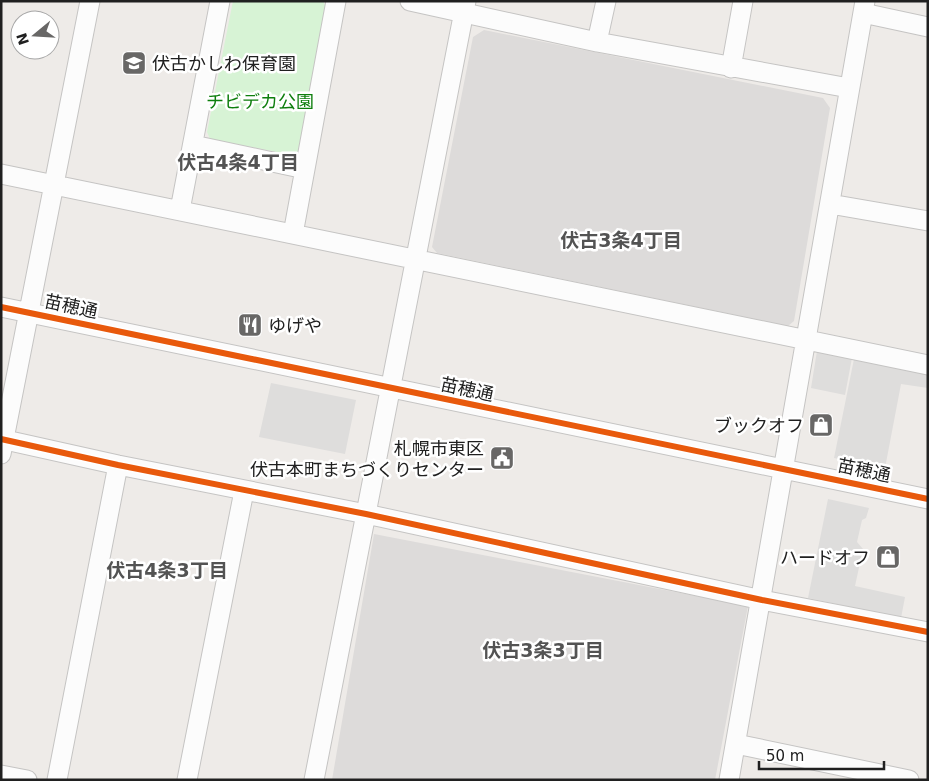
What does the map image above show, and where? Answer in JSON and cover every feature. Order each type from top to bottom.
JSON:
[{"type":"street","points":[[90,1],[2,444],[366,514],[762,600],[928,632]]},
{"type":"street","points":[[180,210],[220,1]]},
{"type":"street","points":[[293,234],[336,1]]},
{"type":"street","points":[[410,1],[465,7],[597,42],[731,68],[849,88]]},
{"type":"street","points":[[597,42],[606,1]]},
{"type":"street","points":[[731,68],[744,1]]},
{"type":"street","points":[[314,780],[465,7]]},
{"type":"street","points":[[729,780],[762,600],[864,7],[928,27]]},
{"type":"street","points":[[193,146],[305,168]]},
{"type":"street","points":[[1,174],[928,365]]},
{"type":"street","points":[[830,204],[928,220]]},
{"type":"street","name":"苗穂通","points":[[1,307],[928,499]]},
{"type":"street","points":[[57,780],[118,465]]},
{"type":"street","points":[[188,780],[244,491]]},
{"type":"street","points":[[736,744],[889,778],[909,780]]},
{"type":"street","points":[[1,775],[27,780]]},
{"type":"shaded area","points":[[484,30],[823,98],[830,108],[794,321],[788,326],[437,253],[432,247],[473,37]]},
{"type":"shaded area","points":[[817,351],[852,358],[845,395],[811,388]]},
{"type":"shaded area","points":[[854,359],[928,373],[928,388],[901,384],[885,468],[834,458]]},
{"type":"shaded area","points":[[271,383],[356,400],[345,454],[259,437]]},
{"type":"shaded area","points":[[828,499],[869,508],[866,518],[862,520],[857,542],[863,549],[855,586],[905,597],[901,618],[808,598]]},
{"type":"shaded area","points":[[374,534],[748,606],[715,780],[332,780]]},
{"type":"green space","name":"チビデカ公園","points":[[233,1],[323,1],[326,7],[298,152],[292,155],[210,139],[207,132]]},
{"type":"cycle path","points":[[1,307],[928,499]]},
{"type":"cycle path","points":[[1,439],[118,465],[366,514],[762,600],[928,632]]},
{"type":"place","name":"伏古かしわ保育園","points":[[134,63]]},
{"type":"place","name":"ゆげや","points":[[250,325]]},
{"type":"place","name":"ブックオフ","points":[[821,425]]},
{"type":"place","name":"札幌市東区 伏古本町まちづくりセンター","points":[[502,458]]},
{"type":"place","name":"ハードオフ","points":[[888,557]]},
{"type":"district","name":"伏古4条4丁目","points":[[238,162]]},
{"type":"district","name":"伏古3条4丁目","points":[[621,240]]},
{"type":"district","name":"伏古4条3丁目","points":[[167,570]]},
{"type":"district","name":"伏古3条3丁目","points":[[543,650]]}]
